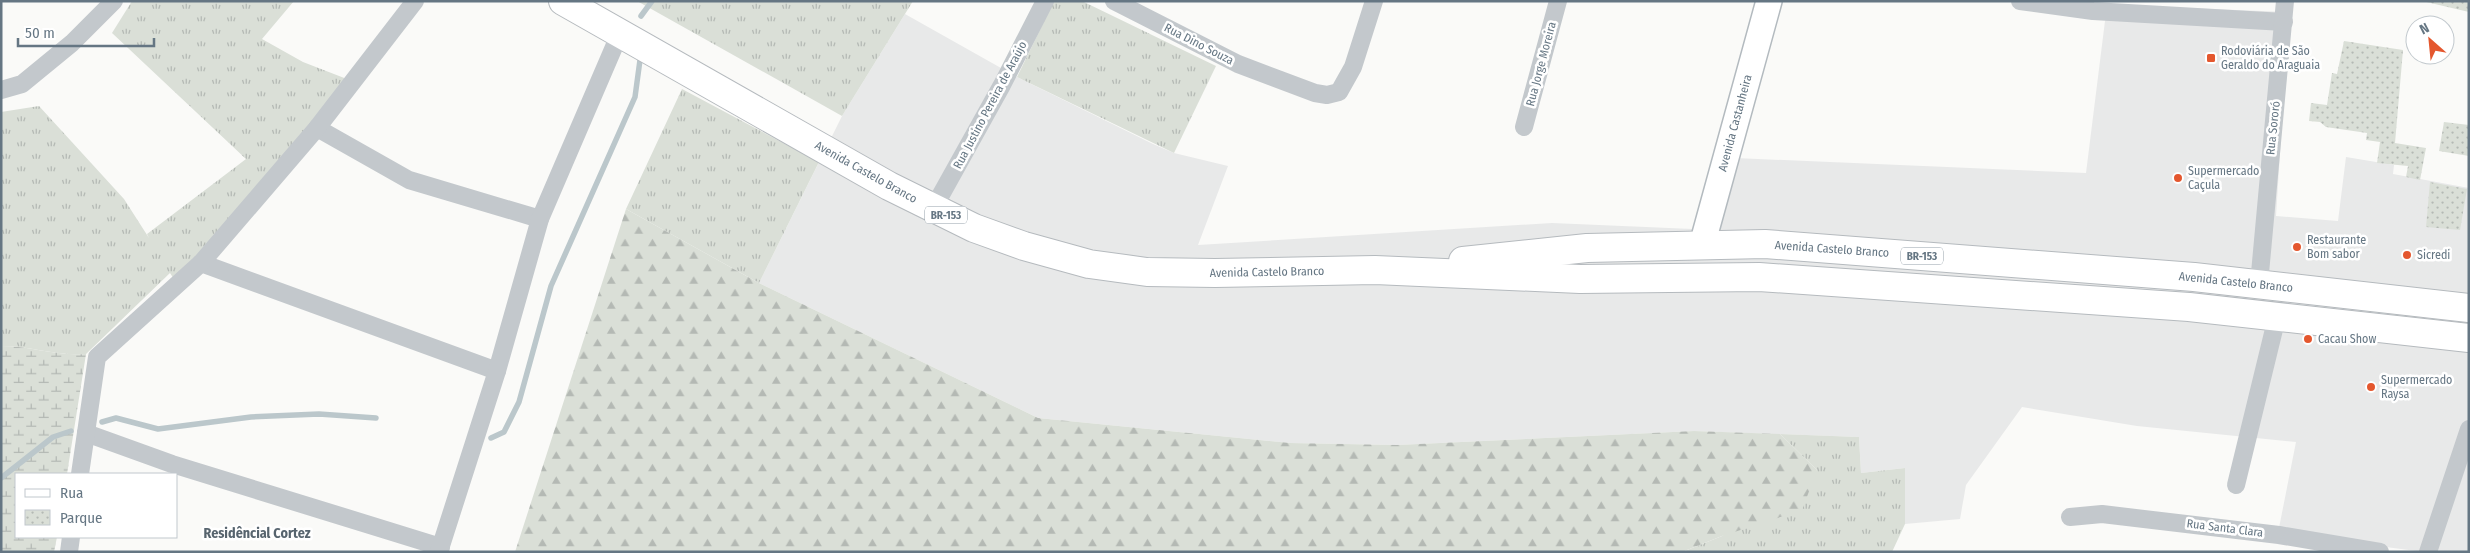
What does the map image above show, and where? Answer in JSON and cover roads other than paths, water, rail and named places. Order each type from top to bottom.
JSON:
[{"type":"main road","name":"Avenida Castelo Branco","points":[[563,1],[889,186],[933,209],[974,228],[1024,246],[1074,260],[1116,268],[1174,273],[1375,270],[1580,279],[1759,277],[2179,306],[2469,338]]},
{"type":"main road","name":"Avenida Castelo Branco","points":[[1375,270],[1577,249],[1764,244],[1853,249],[2259,284],[2469,308]]},
{"type":"main road","points":[[2259,284],[2264,316]]},
{"type":"street","points":[[1,90],[22,84],[72,43],[114,1]]},
{"type":"street","points":[[80,473],[97,357],[201,263],[317,128],[415,1]]},
{"type":"street","name":"Rua Justino Pereira de Araújo","points":[[933,209],[1002,86],[1045,1]]},
{"type":"street","name":"Rua Dino Souza","points":[[1114,1],[1238,64],[1287,81],[1314,93],[1327,95],[1339,92],[1353,68],[1374,1]]},
{"type":"street","name":"Rua Jorge Moreira","points":[[1524,127],[1558,1]]},
{"type":"street","name":"Avenida Castanheira","points":[[1702,245],[1769,1]]},
{"type":"street","points":[[2020,1],[2093,11],[2284,22]]},
{"type":"street","name":"Rua Sororó","points":[[2259,284],[2285,1]]},
{"type":"street","points":[[86,433],[172,464],[440,549],[497,371],[540,218],[620,33]]},
{"type":"street","points":[[317,128],[409,180],[540,218]]},
{"type":"street","points":[[201,263],[497,371]]},
{"type":"street","points":[[2236,486],[2264,316]]},
{"type":"street","points":[[2428,552],[2469,429]]},
{"type":"street","name":"Rua Santa Clara","points":[[2070,517],[2102,514],[2279,535],[2380,552]]},
{"type":"street","points":[[69,552],[71,538]]},
{"type":"waterway","points":[[641,16],[652,1]]},
{"type":"waterway","points":[[491,438],[504,432],[519,402],[551,286],[635,97],[640,60]]},
{"type":"waterway","points":[[102,422],[116,418],[158,429],[251,417],[319,414],[376,418]]},
{"type":"waterway","points":[[1,478],[53,437],[71,431]]},
{"type":"place","name":"Rodoviária de São Geraldo do Araguaia","points":[[2211,58]]},
{"type":"place","name":"Supermercado Caçula","points":[[2178,178]]},
{"type":"place","name":"Restaurante Bom sabor","points":[[2297,247]]},
{"type":"place","name":"Sicredi","points":[[2407,255]]},
{"type":"place","name":"Cacau Show","points":[[2308,339]]},
{"type":"place","name":"Supermercado Raysa","points":[[2371,387]]},
{"type":"district","name":"Residêncial Cortez","points":[[257,533]]}]
